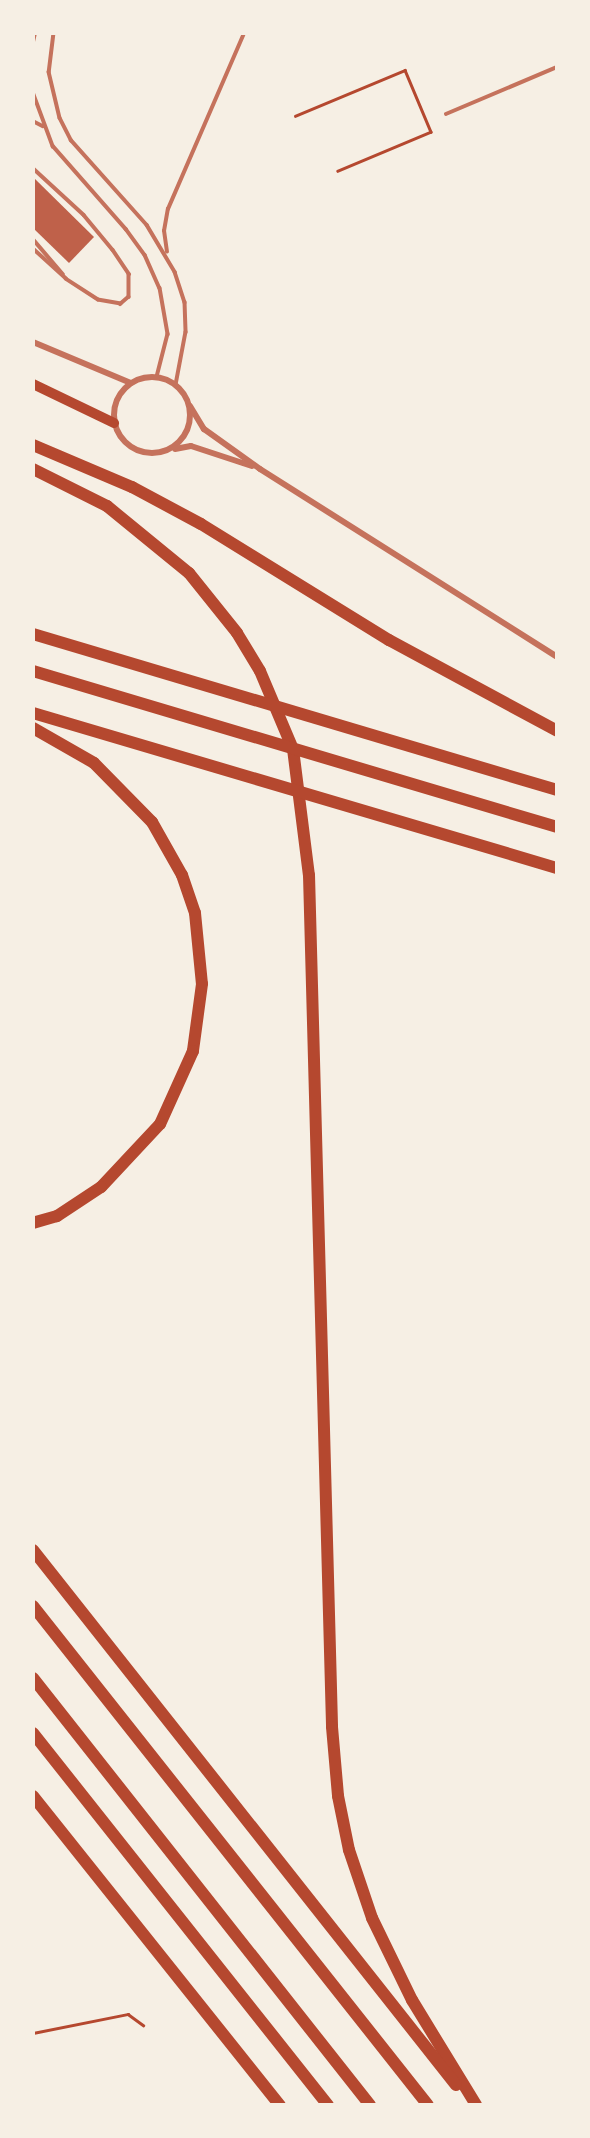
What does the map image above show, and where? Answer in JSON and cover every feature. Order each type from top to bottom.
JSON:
[{"type":"highway","points":[[33,445],[132,487],[201,524],[389,640],[557,731]]},
{"type":"highway","points":[[33,469],[107,506],[189,573],[237,633],[260,671],[293,748],[309,875],[332,1727],[338,1796],[349,1850],[372,1918],[412,2000],[473,2105]]},
{"type":"highway","points":[[33,634],[557,790]]},
{"type":"highway","points":[[33,671],[267,743],[557,827]]},
{"type":"highway","points":[[33,712],[557,868]]},
{"type":"highway","points":[[33,728],[94,763],[152,822],[182,875],[195,913],[202,984],[193,1051],[160,1124],[102,1187],[57,1216],[33,1223]]},
{"type":"highway","points":[[33,1550],[473,2105]]},
{"type":"highway","points":[[33,1606],[428,2105]]},
{"type":"highway","points":[[33,1678],[370,2105]]},
{"type":"highway","points":[[33,1732],[328,2105]]},
{"type":"highway","points":[[33,1796],[280,2105]]},
{"type":"main road","points":[[33,384],[114,423]]},
{"type":"street","points":[[33,342],[131,383],[157,377],[176,385],[205,429],[260,469],[557,657]]},
{"type":"street","points":[[131,383],[114,407],[114,423],[119,436],[140,453],[191,446],[260,469]]},
{"type":"street","points":[[168,451],[187,432],[190,406]]},
{"type":"lane","points":[[33,41],[35,33]]},
{"type":"lane","points":[[54,33],[49,72],[66,129],[168,254]]},
{"type":"lane","points":[[176,385],[186,332],[185,302],[168,254],[164,230],[168,209],[244,33]]},
{"type":"lane","points":[[446,114],[557,67]]},
{"type":"lane","points":[[33,92],[43,127],[65,164],[132,237],[155,277],[166,308],[168,334],[157,377]]},
{"type":"lane","points":[[33,121],[43,127]]},
{"type":"lane","points":[[33,168],[105,238],[124,264],[131,286],[121,304],[110,304],[66,279],[33,249]]},
{"type":"lane","points":[[33,239],[59,265],[66,279]]},
{"type":"path","points":[[295,116],[405,70],[431,132],[338,171]]},
{"type":"path","points":[[33,2033],[128,2014],[143,2025]]},
{"type":"building","points":[[33,177],[94,237],[69,263],[33,228]]}]
